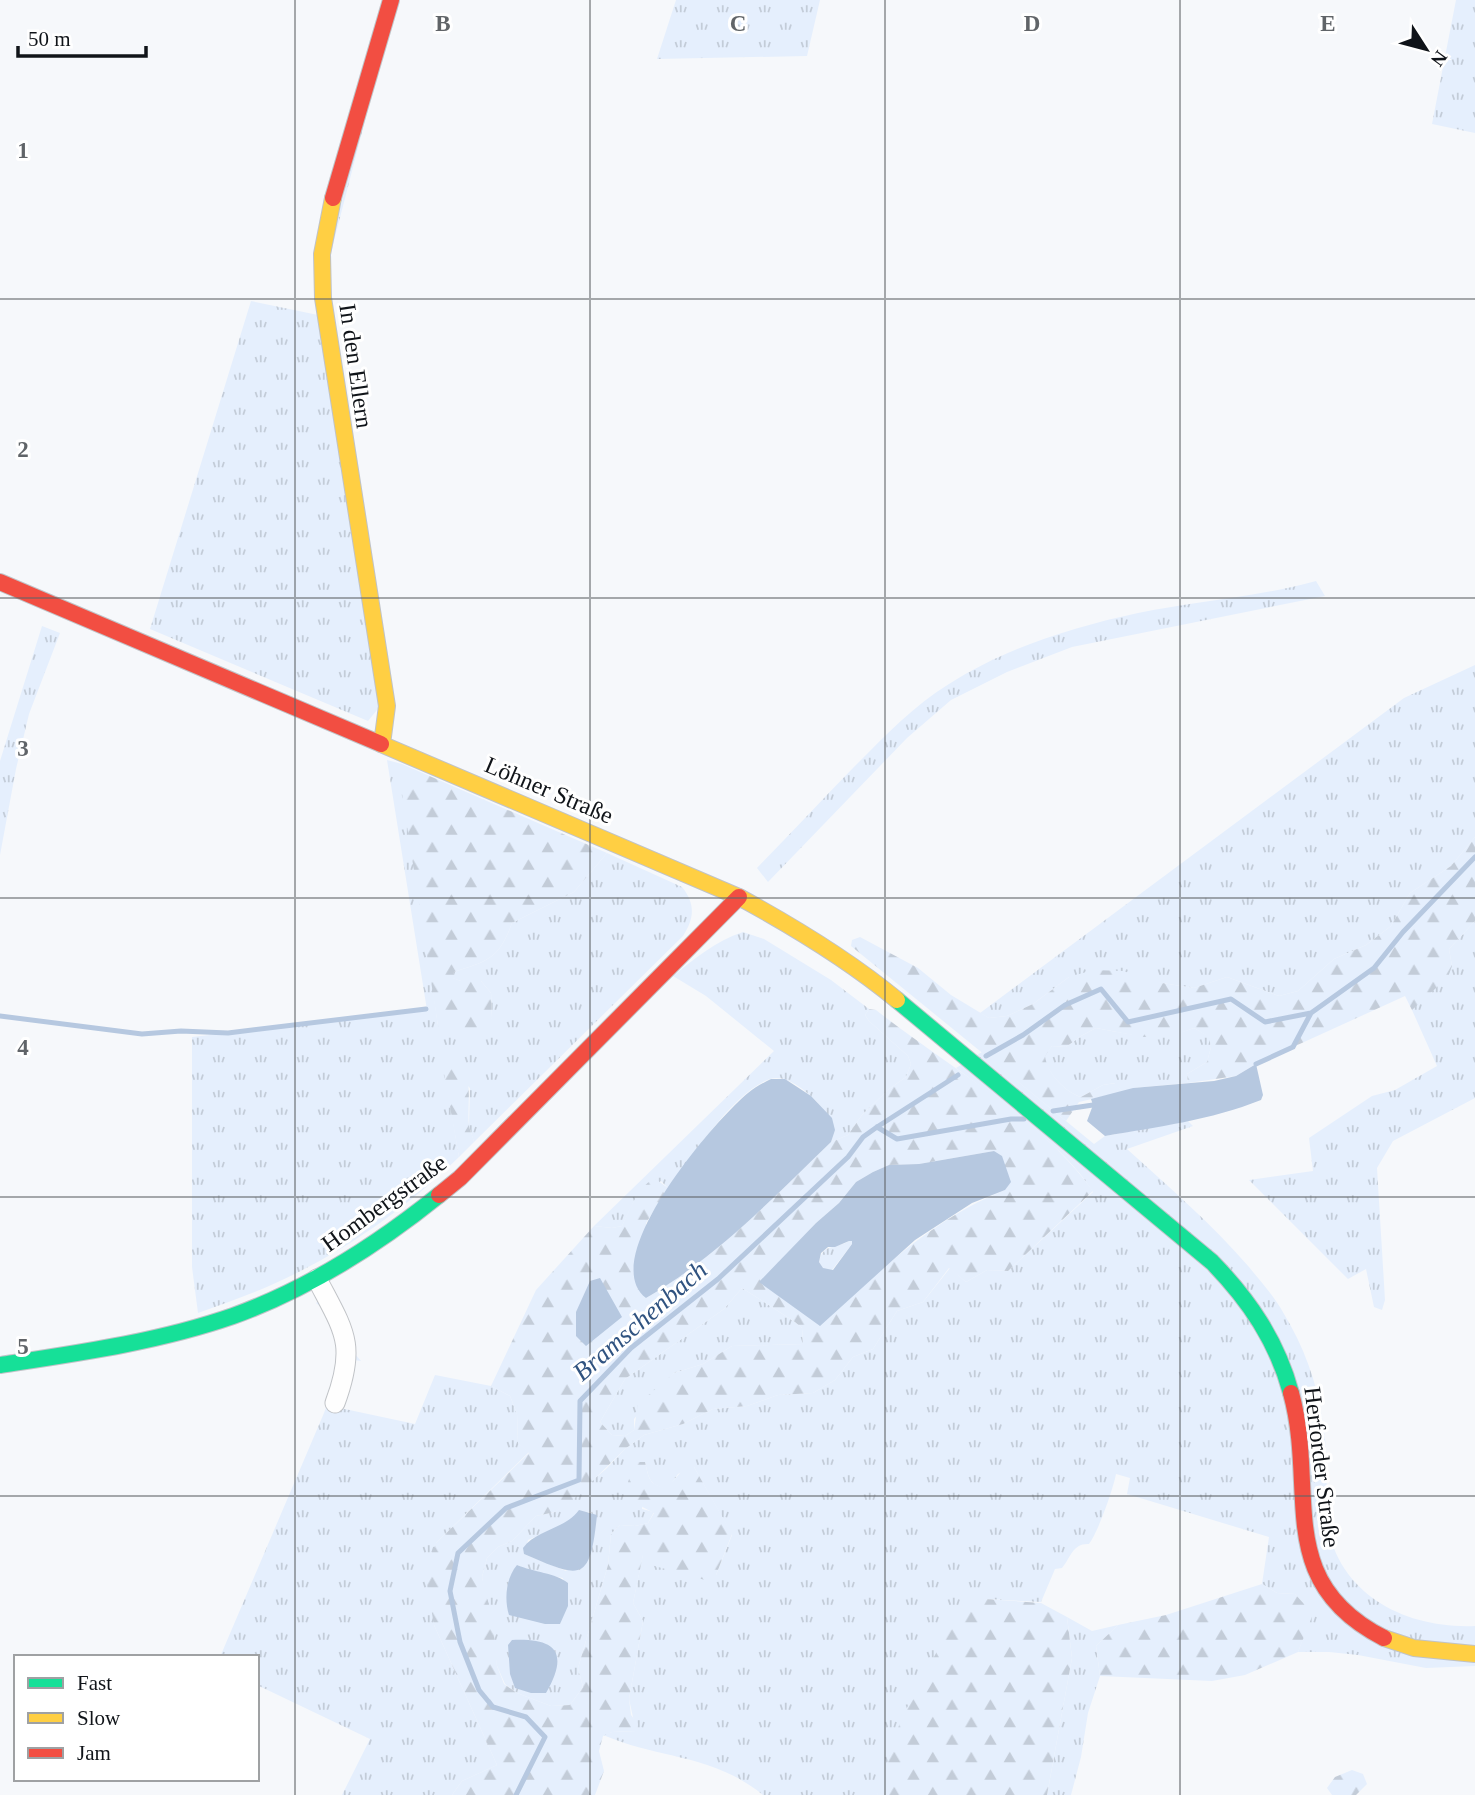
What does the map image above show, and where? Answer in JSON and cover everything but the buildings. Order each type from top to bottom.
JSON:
[{"type":"main road","name":"In den Ellern","points":[[383,744],[387,706],[328,341],[322,254],[337,181],[391,0]]},
{"type":"main road","name":"Löhner Straße","points":[[0,582],[739,897],[794,928],[878,984],[1036,1115]]},
{"type":"main road","name":"Hombergstraße","points":[[0,1365],[136,1343],[200,1327],[317,1279],[418,1212],[460,1178],[739,897]]},
{"type":"main road","name":"Herforder Straße","points":[[1036,1115],[1212,1262],[1236,1286],[1257,1314],[1278,1353],[1294,1405],[1301,1441],[1303,1527],[1308,1551],[1324,1587],[1344,1613],[1374,1635],[1394,1644],[1449,1654],[1475,1654]]},
{"type":"street","points":[[317,1279],[338,1320],[348,1353],[347,1369],[335,1403]]},
{"type":"green space","points":[[676,0],[820,0],[807,56],[657,59]]},
{"type":"green space","points":[[1456,0],[1475,0],[1475,133],[1432,124]]},
{"type":"green space","points":[[392,16],[327,268],[390,694],[368,721],[150,629],[251,301],[318,315],[318,289]]},
{"type":"green space","points":[[1316,581],[1325,596],[1072,647],[1007,672],[951,700],[907,738],[768,882],[757,868],[899,723],[923,702],[971,671],[1016,649],[1089,625],[1138,613]]},
{"type":"green space","points":[[42,626],[60,633],[29,714],[0,855],[0,761]]},
{"type":"green space","points":[[1475,665],[1475,837],[1451,866],[1410,893],[1391,926],[1366,945],[1334,959],[1298,991],[1279,996],[1227,977],[1194,988],[1162,983],[1069,977],[1033,1004],[1007,1016],[989,1018],[980,1013],[1404,698]]},
{"type":"green space","points":[[387,760],[402,764],[438,1026],[492,1018],[491,993],[481,981],[452,978],[454,972],[491,957],[502,944],[512,923],[574,892],[607,853],[682,887],[690,899],[692,912],[689,924],[683,936],[474,1142],[469,1126],[470,1088],[443,1062],[459,1157],[393,1213],[320,1261],[269,1286],[198,1313],[192,1267],[192,1037],[427,1010]]},
{"type":"green space","points":[[402,764],[607,853],[574,892],[512,923],[502,944],[491,957],[454,972],[453,978],[461,981],[481,981],[491,993],[492,1018],[466,1033],[438,1026],[399,774]]},
{"type":"green space","points":[[1475,837],[1475,921],[1449,949],[1452,966],[1448,977],[1412,1010],[1405,996],[1256,1064],[1236,1076],[1188,1083],[1187,1074],[1207,1062],[1211,1047],[1209,1037],[1194,1028],[1172,1036],[1143,1037],[1096,1028],[1066,1047],[1052,1046],[1045,1056],[1046,1062],[1058,1081],[1081,1097],[1103,1085],[1116,1083],[1122,1092],[1079,1102],[1066,1121],[851,946],[852,940],[860,937],[918,968],[951,995],[989,1018],[1007,1016],[1033,1004],[1069,977],[1093,970],[1123,971],[1162,983],[1194,988],[1227,977],[1279,996],[1298,991],[1334,959],[1366,945],[1391,926],[1410,893],[1451,866]]},
{"type":"green space","points":[[1475,921],[1475,1098],[1393,1141],[1377,1168],[1385,1300],[1382,1310],[1374,1307],[1366,1269],[1348,1279],[1249,1180],[1313,1171],[1309,1138],[1372,1096],[1395,1090],[1437,1066],[1412,1010],[1452,966],[1449,949]]},
{"type":"green space","points":[[743,932],[764,939],[831,980],[869,1009],[865,1015],[869,1021],[908,1056],[911,1064],[906,1077],[862,1115],[848,1135],[831,1142],[831,1120],[816,1101],[789,1081],[770,1079],[756,1086],[728,1111],[668,1188],[661,1181],[634,1201],[622,1226],[594,1226],[774,1051],[706,996],[673,976],[715,945]]},
{"type":"green space","points":[[869,1009],[876,1010],[1020,1116],[1071,1164],[1093,1191],[1008,1271],[987,1270],[966,1282],[949,1268],[923,1302],[897,1311],[873,1349],[853,1357],[835,1380],[813,1393],[778,1395],[747,1406],[713,1409],[683,1424],[644,1435],[625,1449],[576,1497],[555,1512],[536,1516],[512,1541],[498,1547],[487,1558],[482,1577],[493,1624],[497,1666],[504,1684],[517,1693],[551,1706],[570,1705],[583,1687],[578,1668],[608,1565],[611,1534],[620,1525],[648,1523],[654,1513],[633,1502],[628,1482],[635,1462],[645,1462],[651,1480],[667,1488],[687,1465],[694,1467],[732,1534],[716,1575],[705,1580],[651,1565],[643,1555],[633,1603],[643,1621],[629,1699],[631,1715],[638,1724],[636,1731],[612,1732],[603,1736],[599,1751],[604,1771],[595,1795],[452,1795],[462,1781],[497,1765],[434,1625],[425,1572],[436,1543],[529,1453],[518,1443],[517,1414],[510,1396],[491,1386],[536,1290],[594,1226],[622,1226],[639,1194],[654,1178],[668,1188],[646,1223],[646,1298],[720,1246],[831,1142],[848,1135],[862,1115],[906,1077],[911,1064],[908,1056],[865,1015]],"holes":[[[994,1151],[1005,1190],[978,1202],[929,1232],[820,1325],[760,1282],[816,1223],[839,1203],[856,1182],[873,1172],[889,1165],[919,1164]],[[742,1288],[802,1328],[803,1344],[732,1346],[703,1364],[674,1373],[638,1404],[634,1430],[625,1436],[612,1435],[600,1422],[625,1379],[724,1309]]]},
{"type":"green space","points":[[1096,1028],[1157,1036],[1194,1028],[1210,1037],[1211,1047],[1207,1062],[1187,1074],[1188,1083],[1133,1088],[1122,1092],[1115,1083],[1103,1085],[1081,1097],[1058,1081],[1044,1056],[1052,1046],[1066,1047]]},
{"type":"green space","points":[[982,1052],[1094,1144],[1105,1136],[1188,1121],[1193,1126],[1127,1149],[1235,1251],[1272,1296],[1291,1326],[1308,1364],[1320,1404],[1327,1458],[1326,1514],[1331,1541],[1342,1565],[1357,1585],[1398,1612],[1422,1621],[1475,1626],[1475,1666],[1426,1668],[1358,1655],[1298,1652],[1312,1614],[1295,1594],[1277,1593],[1262,1584],[1269,1537],[1127,1494],[1130,1478],[1116,1474],[1105,1511],[1093,1538],[1089,1544],[1076,1548],[1062,1568],[1055,1569],[1041,1602],[985,1599],[877,1795],[763,1795],[744,1782],[705,1764],[603,1735],[636,1731],[629,1699],[643,1621],[633,1603],[643,1554],[716,1575],[732,1535],[694,1467],[678,1474],[668,1489],[651,1480],[645,1462],[642,1509],[654,1512],[648,1523],[620,1525],[611,1534],[608,1565],[578,1668],[583,1687],[570,1705],[551,1706],[517,1693],[505,1684],[497,1666],[482,1577],[487,1558],[498,1547],[512,1541],[536,1516],[555,1512],[644,1435],[683,1424],[713,1409],[747,1406],[778,1395],[813,1393],[835,1380],[853,1357],[873,1349],[897,1311],[923,1302],[950,1268],[966,1282],[987,1270],[1008,1271],[1093,1192],[1049,1141],[956,1068]],"holes":[[[584,1512],[591,1512],[596,1524],[566,1571],[524,1554],[528,1540],[566,1524]],[[517,1565],[535,1573],[563,1578],[567,1601],[560,1624],[545,1624]]]},
{"type":"green space","points":[[451,1058],[459,1065],[467,1080],[469,1126],[474,1142],[459,1157],[442,1062]]},
{"type":"green space","points":[[852,1241],[852,1244],[832,1270],[823,1269],[819,1262],[824,1252]]},
{"type":"green space","points":[[742,1288],[802,1328],[803,1344],[732,1346],[703,1364],[674,1373],[634,1419],[634,1430],[625,1436],[612,1435],[600,1422],[625,1379],[724,1309]]},
{"type":"green space","points":[[333,1292],[355,1354],[361,1361],[354,1360],[340,1408],[415,1424],[435,1375],[491,1386],[510,1396],[517,1414],[518,1443],[529,1452],[436,1543],[434,1625],[497,1765],[462,1781],[452,1795],[342,1795],[370,1739],[259,1686],[259,1655],[221,1655],[335,1384],[339,1342],[321,1307],[316,1303]]},
{"type":"green space","points":[[1262,1584],[1277,1593],[1295,1594],[1313,1614],[1298,1652],[1245,1675],[1212,1681],[1100,1676],[1096,1646],[1118,1625],[1166,1615]]},
{"type":"green space","points":[[985,1599],[1041,1603],[1067,1617],[1072,1658],[1047,1795],[877,1795],[901,1719],[959,1610]]},
{"type":"green space","points":[[1067,1617],[1092,1631],[1118,1625],[1096,1646],[1100,1676],[1088,1713],[1071,1795],[1047,1795],[1072,1658]]},
{"type":"green space","points":[[1352,1770],[1363,1774],[1367,1784],[1356,1795],[1332,1795],[1327,1788],[1335,1777]]},
{"type":"water","points":[[1256,1064],[1263,1095],[1261,1100],[1242,1107],[1184,1122],[1105,1136],[1087,1121],[1093,1105],[1091,1099],[1133,1088],[1214,1081],[1236,1076]]},
{"type":"water","points":[[771,1079],[785,1079],[811,1096],[832,1118],[835,1130],[831,1142],[720,1246],[646,1298],[634,1279],[636,1253],[647,1223],[688,1159],[711,1131],[748,1093]]},
{"type":"water","points":[[994,1151],[1002,1156],[1011,1182],[1005,1190],[972,1203],[915,1240],[820,1326],[759,1282],[839,1203],[856,1182],[889,1165],[919,1164]],"holes":[[[852,1241],[833,1270],[823,1268],[819,1262],[821,1253],[828,1247]]]},
{"type":"water","points":[[600,1278],[622,1317],[586,1346],[576,1336],[576,1312],[590,1281]]},
{"type":"water","points":[[579,1510],[597,1515],[591,1553],[586,1564],[580,1569],[571,1571],[559,1568],[524,1554],[523,1548],[529,1542],[566,1522]]},
{"type":"water","points":[[517,1565],[568,1583],[568,1606],[560,1624],[545,1624],[509,1615],[507,1589],[510,1576]]},
{"type":"water","points":[[512,1640],[540,1642],[549,1645],[554,1651],[557,1668],[546,1693],[531,1693],[515,1688],[510,1674],[508,1645]]},
{"type":"waterway","name":"Bramschenbach","points":[[986,1056],[1023,1035],[1065,1005],[1101,989],[1128,1022],[1231,999],[1265,1022],[1311,1013],[1374,968],[1403,932],[1475,857]]},
{"type":"waterway","points":[[0,1016],[142,1034],[181,1031],[228,1033],[426,1009]]},
{"type":"waterway","points":[[1256,1064],[1293,1047],[1311,1013]]},
{"type":"waterway","name":"Bramschenbach","points":[[516,1795],[545,1737],[526,1717],[493,1707],[479,1690],[460,1642],[450,1591],[458,1553],[506,1508],[579,1480],[580,1401],[631,1348],[718,1279],[848,1157],[863,1137],[958,1075]]},
{"type":"waterway","points":[[1053,1111],[1093,1105]]},
{"type":"waterway","points":[[877,1127],[897,1139],[1024,1119]]},
{"type":"traffic: fast","points":[[897,1000],[1212,1262],[1238,1291],[1260,1322],[1278,1356],[1291,1393]]},
{"type":"traffic: fast","points":[[0,1365],[147,1340],[233,1316],[288,1293],[341,1264],[439,1195]]},
{"type":"traffic: slow","points":[[333,198],[322,254],[323,298],[387,706],[382,744]]},
{"type":"traffic: slow","points":[[381,744],[739,897],[821,945],[897,1000]]},
{"type":"traffic: slow","points":[[1384,1638],[1414,1648],[1475,1654]]},
{"type":"traffic: jam","points":[[333,198],[391,0]]},
{"type":"traffic: jam","points":[[0,582],[381,744]]},
{"type":"traffic: jam","points":[[439,1195],[460,1178],[739,897]]},
{"type":"traffic: jam","points":[[1291,1393],[1298,1429],[1306,1531],[1312,1561],[1326,1589],[1349,1615],[1384,1638]]}]
